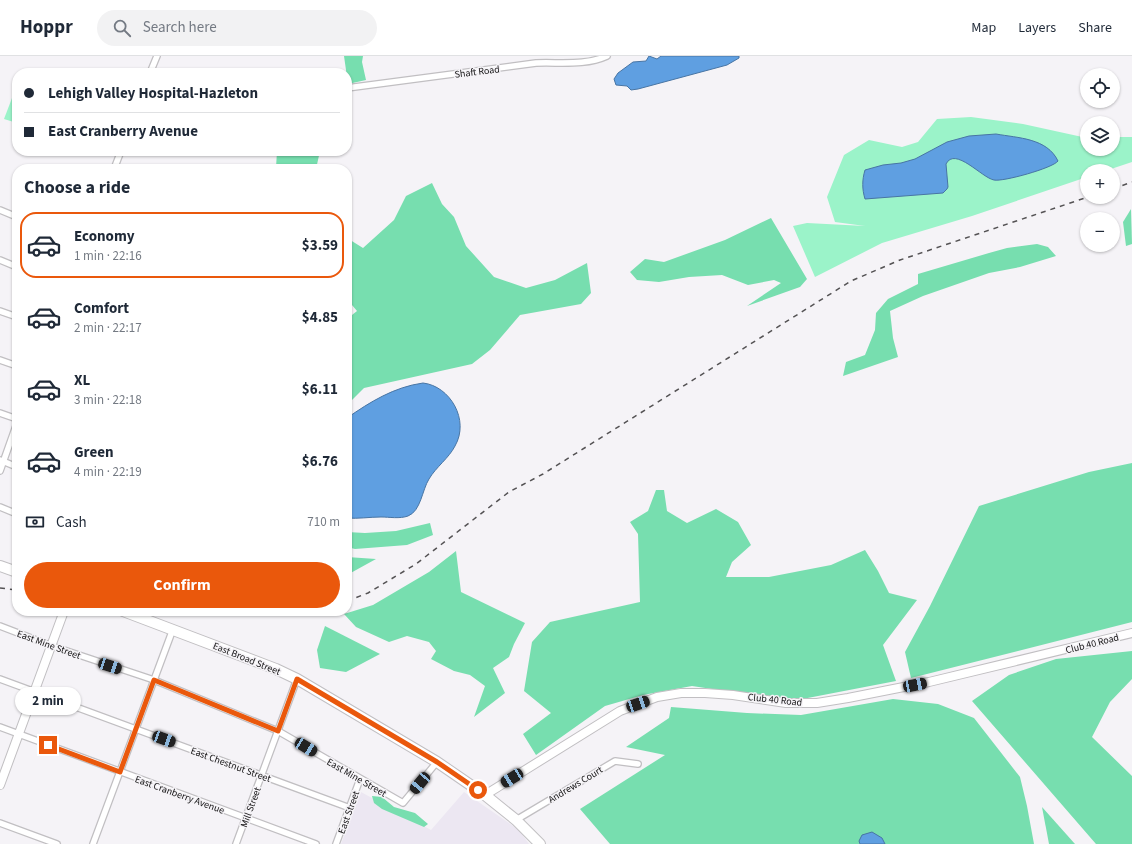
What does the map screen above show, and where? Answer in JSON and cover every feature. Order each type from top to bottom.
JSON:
[{"type":"highway","points":[[0,566],[12,570]]},
{"type":"highway","name":"East Broad Street","points":[[136,616],[276,669],[297,679],[437,762],[486,795],[516,820],[540,844]]},
{"type":"street","points":[[152,68],[157,56]]},
{"type":"street","name":"Shaft Road","points":[[352,87],[536,63],[583,63],[607,56]]},
{"type":"street","points":[[0,210],[12,215]]},
{"type":"street","points":[[0,260],[12,265]]},
{"type":"street","points":[[0,311],[12,315]]},
{"type":"street","points":[[0,360],[12,364]]},
{"type":"street","points":[[0,413],[12,417]]},
{"type":"street","points":[[0,471],[2,461],[12,436]]},
{"type":"street","points":[[2,461],[12,464]]},
{"type":"street","points":[[0,507],[12,512]]},
{"type":"street","points":[[0,784],[62,616]]},
{"type":"street","name":"East Mine Street","points":[[0,626],[52,646],[154,680],[278,731],[403,803],[437,762]]},
{"type":"street","points":[[93,844],[173,630]]},
{"type":"street","name":"Club 40 Road","points":[[486,795],[620,711],[657,697],[681,693],[705,693],[732,695],[786,703],[817,702],[848,698],[929,682],[1132,633]]},
{"type":"street","name":"East Chestnut Street","points":[[0,679],[350,808]]},
{"type":"street","name":"Mill Street","points":[[236,844],[297,679]]},
{"type":"street","name":"East Cranberry Avenue","points":[[0,727],[316,844]]},
{"type":"street","name":"Andrews Court","points":[[516,820],[615,761],[638,764]]},
{"type":"street","name":"East Street","points":[[336,844],[360,779]]},
{"type":"street","points":[[0,823],[57,844]]},
{"type":"shaded area","points":[[361,792],[431,830],[464,792],[519,830],[529,844],[341,844]]},
{"type":"green space","points":[[344,56],[363,56],[362,62],[366,80],[352,83],[352,68],[346,68]]},
{"type":"green space","points":[[12,98],[12,121],[4,119]]},
{"type":"green space","points":[[971,117],[1023,124],[1080,136],[1080,156],[1120,156],[1120,137],[1132,137],[1132,162],[1120,166],[1120,164],[1080,164],[1080,179],[972,216],[882,243],[815,277],[793,226],[807,223],[865,226],[835,222],[827,197],[844,155],[869,140],[902,147],[918,142],[937,119]]},
{"type":"green space","points":[[277,156],[319,156],[317,164],[276,164]]},
{"type":"green space","points":[[432,183],[442,204],[454,217],[466,246],[494,277],[526,288],[555,280],[587,263],[591,293],[581,304],[520,315],[490,350],[472,364],[364,388],[352,400],[352,315],[357,311],[352,305],[352,241],[363,248],[394,220],[406,196]]},
{"type":"green space","points":[[1131,209],[1132,244],[1126,246],[1123,222]]},
{"type":"green space","points":[[771,218],[807,279],[800,287],[747,306],[781,283],[774,280],[748,285],[722,275],[689,277],[659,282],[637,280],[630,272],[645,259],[664,262],[725,240]]},
{"type":"green space","points":[[1037,244],[1048,247],[1056,256],[1020,267],[989,273],[923,296],[890,311],[893,338],[898,357],[843,376],[846,362],[865,355],[875,330],[876,313],[888,299],[918,284],[918,274],[1007,248]]},
{"type":"green space","points":[[1132,463],[1132,622],[911,678],[905,652],[930,606],[979,506],[1089,472]]},
{"type":"green space","points":[[656,490],[664,490],[667,511],[687,523],[716,509],[738,522],[751,545],[732,562],[726,577],[769,577],[831,565],[865,550],[889,593],[917,600],[883,645],[896,681],[792,701],[692,686],[643,695],[605,706],[536,755],[523,734],[551,713],[524,691],[532,642],[550,622],[640,602],[638,534],[630,522],[648,511]]},
{"type":"green space","points":[[430,523],[433,535],[407,545],[352,548],[352,532],[396,531]]},
{"type":"green space","points":[[456,551],[461,592],[525,623],[509,657],[493,668],[505,693],[474,717],[485,686],[470,675],[454,671],[431,659],[436,651],[429,642],[407,636],[389,642],[356,627],[346,616],[352,616],[352,612],[373,605],[429,572]]},
{"type":"green space","points":[[352,557],[376,559],[352,572]]},
{"type":"green space","points":[[325,626],[380,654],[346,672],[320,668],[317,650]]},
{"type":"green space","points":[[1132,651],[1132,679],[1110,702],[1092,737],[1132,776],[1132,844],[1096,844],[972,701],[1009,675],[1056,659]]},
{"type":"green space","points":[[893,699],[938,704],[974,718],[1020,777],[1034,844],[610,844],[580,809],[665,755],[626,747],[669,718],[671,707],[747,713],[801,715]]},
{"type":"green space","points":[[372,796],[382,797],[394,807],[415,813],[428,824],[424,827],[382,809],[374,803]]},
{"type":"green space","points":[[1042,807],[1075,844],[1049,844]]},
{"type":"water","points":[[649,56],[657,59],[661,56],[739,56],[739,58],[727,65],[638,89],[631,90],[627,86],[616,85],[614,79],[618,73],[633,62],[646,61]]},
{"type":"water","points":[[996,134],[1022,138],[1039,143],[1053,153],[1058,161],[1028,174],[1007,179],[994,180],[969,164],[956,159],[950,159],[946,164],[948,187],[943,193],[865,199],[863,192],[863,177],[865,170],[915,159],[947,142],[969,136]]},
{"type":"water","points":[[423,383],[433,386],[442,390],[449,397],[459,415],[459,436],[455,446],[429,479],[416,510],[408,516],[394,518],[352,518],[352,414],[383,396],[412,385]]},
{"type":"water","points":[[872,832],[882,838],[885,844],[860,844],[859,841],[862,835]]},
{"type":"railway","points":[[1120,186],[1132,182]]},
{"type":"railway","points":[[352,599],[368,593],[416,564],[509,492],[543,474],[851,281],[900,260],[1080,200]]},
{"type":"railway","points":[[0,588],[12,589]]},
{"type":"route","points":[[48,745],[120,772],[154,680],[278,731],[297,679],[437,762],[478,790]]}]
